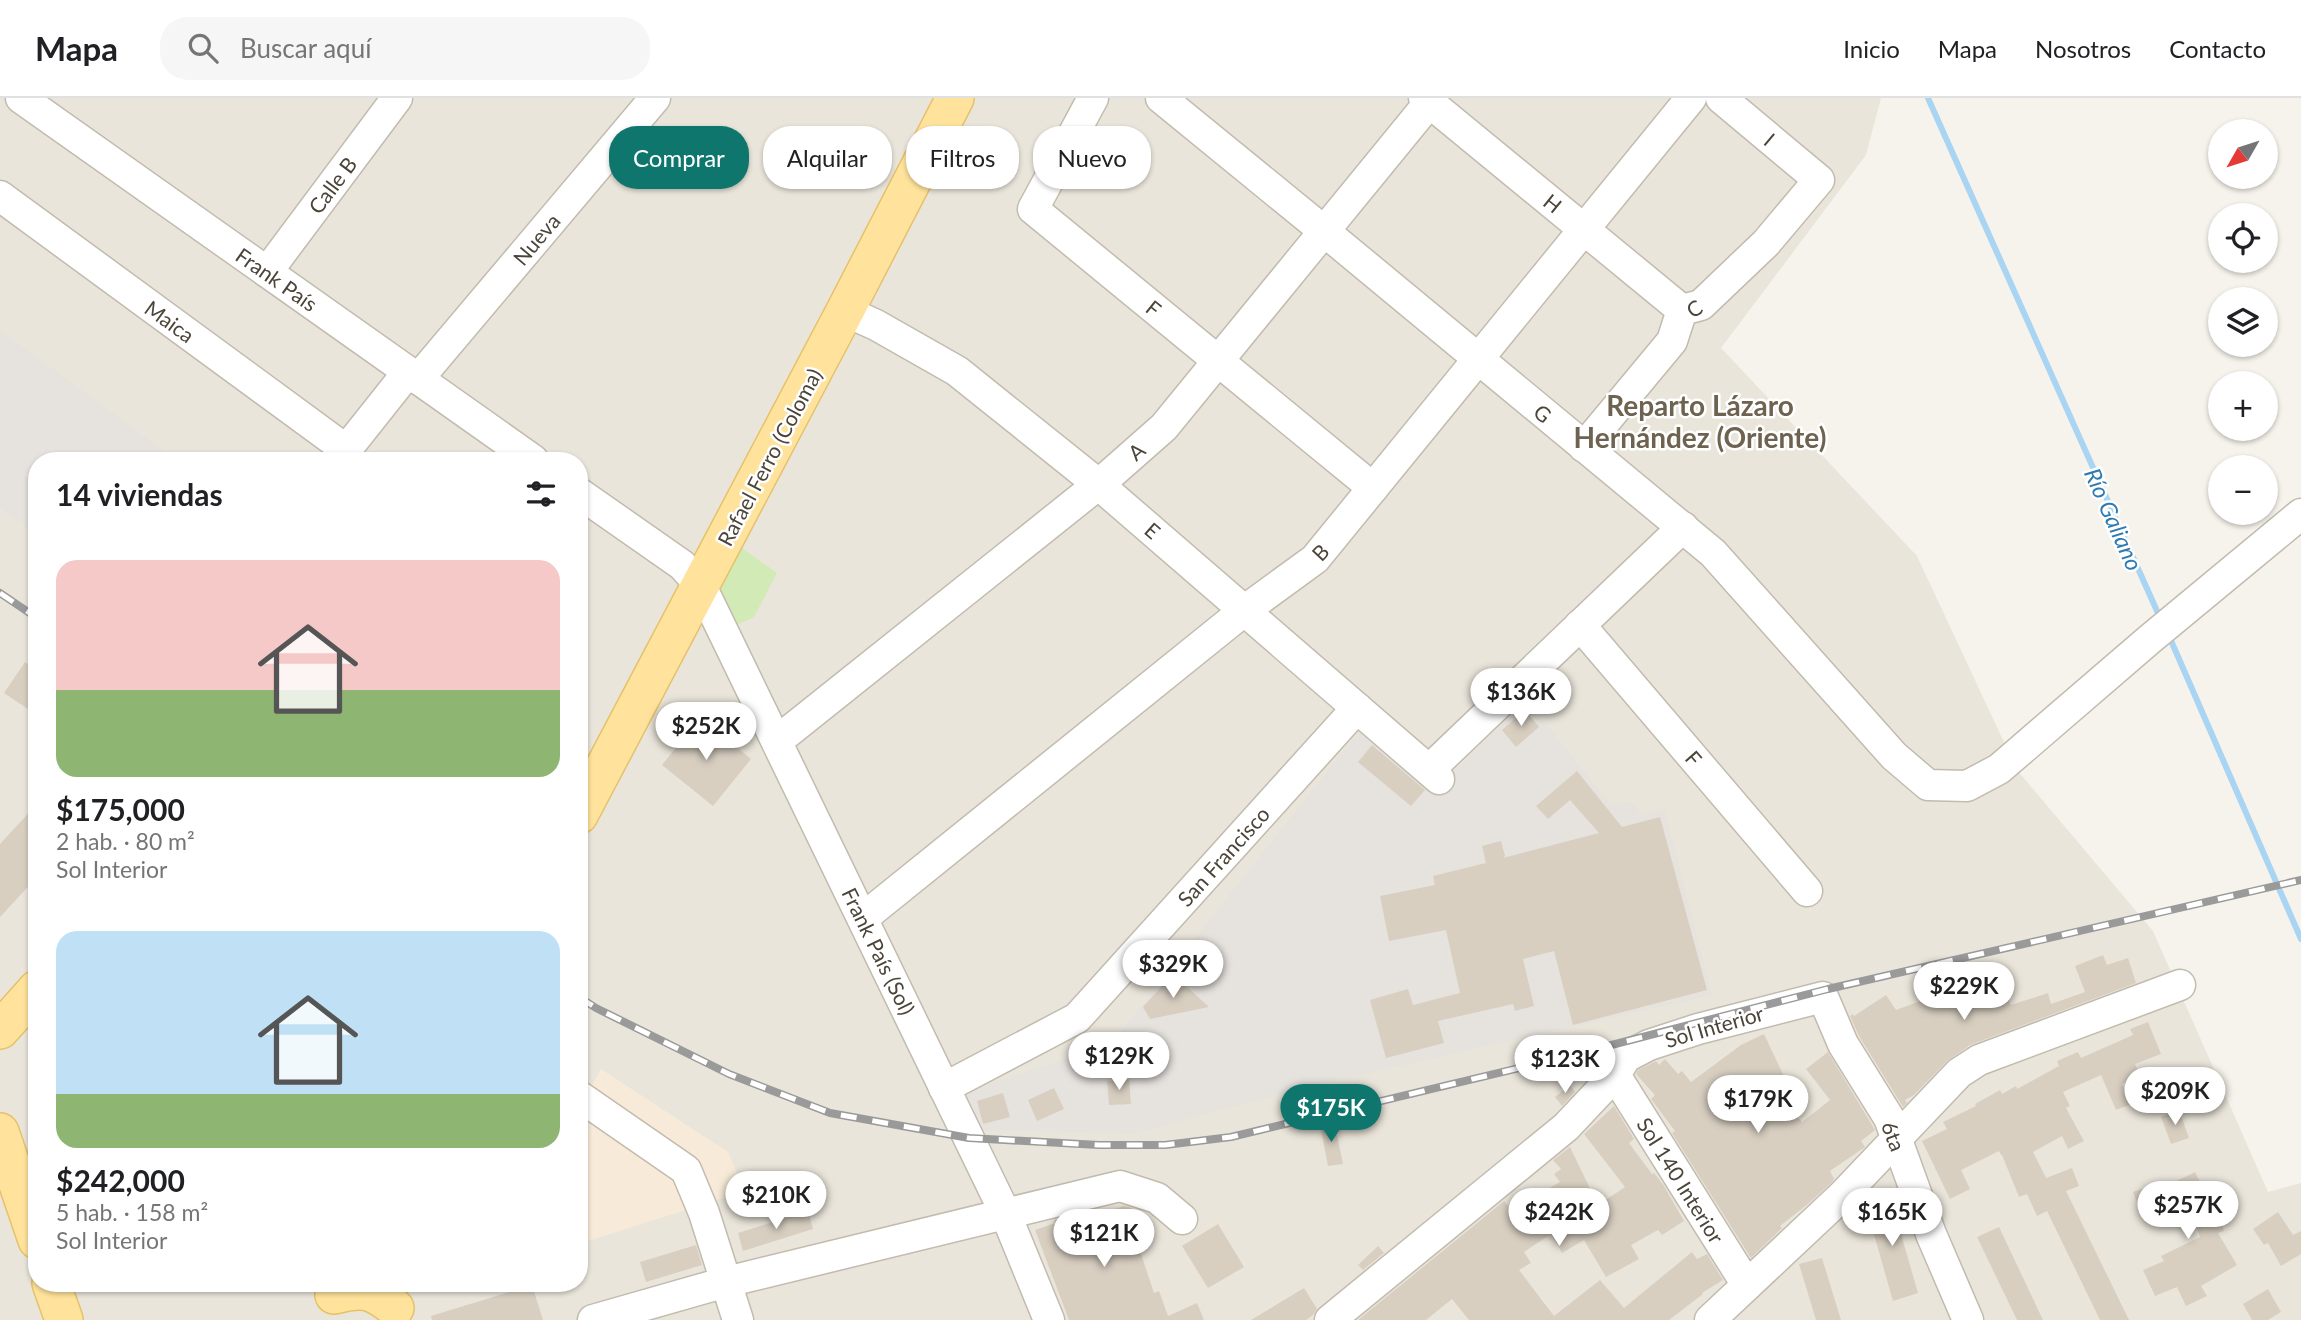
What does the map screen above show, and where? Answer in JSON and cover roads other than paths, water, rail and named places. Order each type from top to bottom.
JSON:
[{"type":"main road","name":"Rafael Ferro (Coloma)","points":[[588,798],[845,311],[947,101]]},
{"type":"main road","points":[[0,1030],[28,999]]},
{"type":"main road","points":[[0,1132],[28,1214]]},
{"type":"main road","points":[[54,1292],[64,1320]]},
{"type":"main road","points":[[332,1299],[349,1292]]},
{"type":"main road","points":[[369,1292],[377,1293],[394,1304]]},
{"type":"street","name":"Frank País","points":[[21,98],[522,452]]},
{"type":"street","name":"Calle B","points":[[267,272],[397,98]]},
{"type":"street","name":"Nueva","points":[[341,446],[350,446],[655,98]]},
{"type":"street","name":"F","points":[[1093,98],[1033,209],[1373,488]]},
{"type":"street","name":"G","points":[[1161,98],[1713,553],[1894,755],[1928,785],[1967,786],[1998,769],[2301,514]]},
{"type":"street","name":"B","points":[[863,918],[1245,610],[1315,559],[1691,98]]},
{"type":"street","name":"I","points":[[1721,98],[1819,180]]},
{"type":"street","name":"A","points":[[777,741],[1098,484],[1164,426],[1429,99]]},
{"type":"street","name":"H","points":[[1429,99],[1682,310]]},
{"type":"street","name":"C","points":[[1584,447],[1672,341],[1682,310],[1701,305],[1766,243],[1819,180]]},
{"type":"street","name":"Maica","points":[[0,196],[341,446]]},
{"type":"street","name":"E","points":[[845,311],[876,325],[957,371],[1098,484],[1434,774],[1580,625]]},
{"type":"street","points":[[588,499],[682,565],[701,586]]},
{"type":"street","points":[[1580,625],[1683,527]]},
{"type":"street","name":"Frank País (Sol)","points":[[701,586],[1006,1214],[1048,1320]]},
{"type":"street","name":"F","points":[[1580,625],[1807,891]]},
{"type":"street","name":"San Francisco","points":[[944,1088],[1077,1018],[1357,708]]},
{"type":"street","points":[[1710,1320],[1842,1196],[1959,1073],[1979,1060],[2180,985]]},
{"type":"street","name":"6ta","points":[[1824,997],[1843,1044],[1889,1118],[1931,1234],[1968,1320]]},
{"type":"street","name":"Sol Interior","points":[[1330,1320],[1566,1127],[1615,1075],[1626,1057],[1649,1045],[1698,1030],[1824,997]]},
{"type":"street","name":"Sol 140 Interior","points":[[1615,1075],[1747,1285]]},
{"type":"street","points":[[588,1102],[686,1170],[704,1213],[738,1320]]},
{"type":"street","points":[[593,1320],[726,1282],[1121,1186],[1157,1198],[1182,1219]]},
{"type":"waterway","name":"Río Galiano","points":[[1928,98],[2161,620]]},
{"type":"waterway","name":"Río Galiano","points":[[2169,636],[2301,939]]},
{"type":"railway","points":[[0,593],[28,612]]},
{"type":"railway","points":[[588,1003],[729,1074],[830,1113],[969,1138],[1099,1145],[1165,1145],[1231,1137],[1565,1057],[1828,989],[2301,880]]},
{"type":"district","name":"Reparto Lázaro Hernández (Oriente)","points":[[1700,421]]}]
